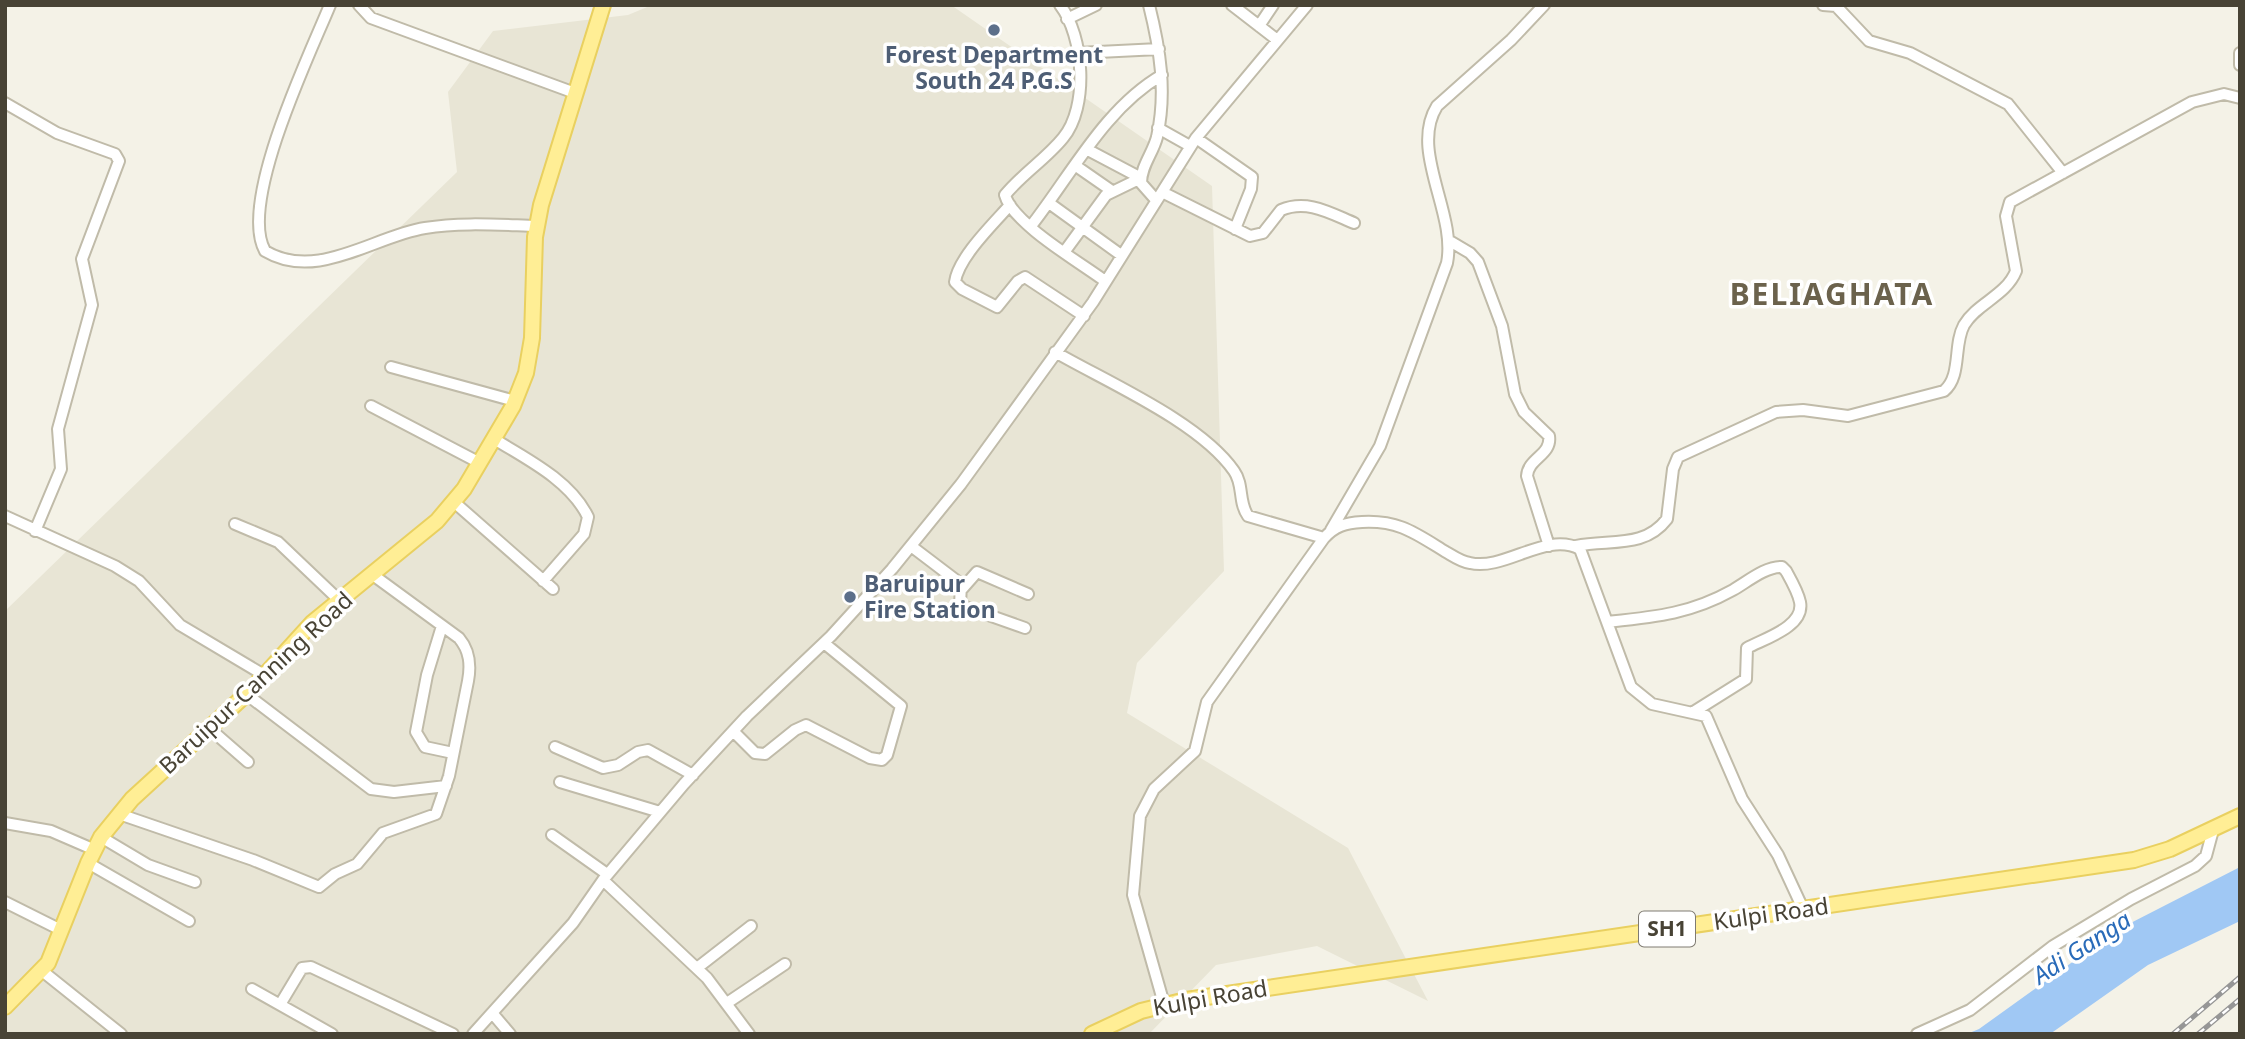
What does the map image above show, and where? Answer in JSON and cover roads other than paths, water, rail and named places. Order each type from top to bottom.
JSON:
[{"type":"main road","name":"Baruipur-Canning Road","points":[[5,1007],[48,963],[98,843],[131,799],[246,694],[312,623],[437,521],[454,502],[480,463],[515,401],[526,373],[532,338],[537,226],[603,5]]},
{"type":"main road","name":"Kulpi Road","points":[[1092,1034],[1120,1019],[1164,1004],[2134,860],[2170,849],[2240,816]]},
{"type":"street","points":[[330,5],[283,120],[270,160],[258,220],[258,232],[265,251],[287,259],[321,260],[425,228],[537,226]]},
{"type":"street","points":[[359,5],[370,18],[575,93]]},
{"type":"street","points":[[1060,5],[1067,19],[1082,73],[1069,131],[1005,195],[1010,205],[1031,226],[1105,281]]},
{"type":"street","points":[[1067,19],[1096,5]]},
{"type":"street","points":[[1149,5],[1162,75],[1158,128],[1141,178],[1144,188],[1235,229],[1258,236],[1281,209],[1301,205],[1313,206],[1354,223]]},
{"type":"street","points":[[1232,5],[1276,39]]},
{"type":"street","points":[[1258,26],[1273,5]]},
{"type":"street","points":[[473,1034],[573,923],[605,877],[692,775],[733,731],[824,643],[911,546],[961,484],[1055,352],[1084,316],[1193,142],[1307,5]]},
{"type":"street","points":[[1164,1004],[1133,895],[1140,816],[1154,789],[1195,751],[1207,702],[1328,534],[1380,446],[1444,275],[1448,240],[1428,139],[1432,115],[1437,106],[1511,40],[1544,5]]},
{"type":"street","points":[[1823,5],[1836,6],[1869,41],[1910,53],[2008,104],[2063,173]]},
{"type":"street","points":[[1078,53],[1159,49]]},
{"type":"street","points":[[2240,53],[2240,65]]},
{"type":"street","points":[[1031,226],[1088,149],[1137,91],[1162,75]]},
{"type":"street","points":[[1055,352],[1180,423],[1212,448],[1238,478],[1242,504],[1248,516],[1328,534],[1349,523],[1395,523],[1462,561],[1478,564],[1549,546],[1576,546],[1607,540],[1645,538],[1667,519],[1673,469],[1678,457],[1769,415],[1803,410],[1848,416],[1944,391],[1953,381],[1964,326],[2007,286],[2016,271],[2006,216],[2008,205],[2192,102],[2211,95],[2239,96]]},
{"type":"street","points":[[5,103],[57,133],[115,154],[119,160],[82,259],[92,305],[58,429],[61,468],[35,531]]},
{"type":"street","points":[[1158,128],[1193,142],[1252,177],[1251,190],[1235,229]]},
{"type":"street","points":[[1088,149],[1141,178]]},
{"type":"street","points":[[1076,166],[1112,191]]},
{"type":"street","points":[[1065,251],[1080,227],[1112,191],[1141,178]]},
{"type":"street","points":[[1049,203],[1121,256]]},
{"type":"street","points":[[1010,205],[979,240],[958,272],[955,282],[962,289],[997,307],[1018,281],[1025,277],[1084,316]]},
{"type":"street","points":[[1448,240],[1470,253],[1478,262],[1502,326],[1515,394],[1524,412],[1549,436],[1549,445],[1531,464],[1527,476],[1549,546]]},
{"type":"street","points":[[391,367],[515,401]]},
{"type":"street","points":[[371,406],[480,463]]},
{"type":"street","points":[[494,439],[567,489],[578,499],[588,517],[584,534],[543,581]]},
{"type":"street","points":[[454,502],[553,589]]},
{"type":"street","points":[[5,516],[115,566],[139,581],[180,625],[264,676]]},
{"type":"street","points":[[235,523],[278,542],[340,601]]},
{"type":"street","points":[[911,546],[961,584],[962,589]]},
{"type":"street","points":[[1576,546],[1582,552],[1624,675],[1639,696],[1659,706],[1695,711],[1706,716],[1742,799],[1779,855],[1804,911]]},
{"type":"street","points":[[1607,622],[1679,614],[1714,600],[1771,568],[1783,567],[1786,570],[1800,603],[1797,615],[1786,627],[1747,648],[1748,671],[1744,681],[1695,711]]},
{"type":"street","points":[[1025,628],[963,607],[958,599],[962,589],[977,572],[1028,594]]},
{"type":"street","points":[[119,814],[253,860],[319,887],[332,875],[357,864],[383,833],[436,814],[446,786],[470,662],[463,641],[373,575]]},
{"type":"street","points":[[442,625],[425,685],[416,733],[421,743],[430,749],[453,753]]},
{"type":"street","points":[[733,731],[755,753],[765,754],[794,730],[806,726],[870,758],[882,760],[887,755],[901,706],[824,643]]},
{"type":"street","points":[[246,694],[372,789],[394,792],[446,786]]},
{"type":"street","points":[[209,728],[248,762]]},
{"type":"street","points":[[555,747],[603,768],[618,765],[638,752],[648,750],[692,775]]},
{"type":"street","points":[[559,782],[660,812]]},
{"type":"street","points":[[5,824],[51,831],[98,843],[195,882]]},
{"type":"street","points":[[1916,1034],[1970,1010],[2053,946],[2121,905],[2195,866],[2206,856],[2213,830]]},
{"type":"street","points":[[552,835],[605,877],[697,968],[749,1034]]},
{"type":"street","points":[[88,863],[189,921]]},
{"type":"street","points":[[5,902],[61,930]]},
{"type":"street","points":[[697,968],[751,926]]},
{"type":"street","points":[[727,1003],[785,964]]},
{"type":"street","points":[[281,1003],[296,974],[302,968],[312,967],[453,1034]]},
{"type":"street","points":[[41,970],[121,1034]]},
{"type":"street","points":[[252,989],[332,1034]]},
{"type":"street","points":[[493,1014],[510,1034]]},
{"type":"water","points":[[2240,867],[2240,921],[2148,965],[2050,1034],[1967,1034],[1979,1029],[2117,930]]},
{"type":"railway","points":[[2173,1034],[2240,977]]},
{"type":"railway","points":[[2198,1034],[2240,999]]},
{"type":"place","name":"Forest Department South 24 P.G.S","points":[[994,30]]},
{"type":"place","name":"Baruipur Fire Station","points":[[850,597]]},
{"type":"district","name":"BELIAGHATA","points":[[1832,295]]},
{"type":"water label","name":"Adi Ganga","points":[[2082,948]]}]
